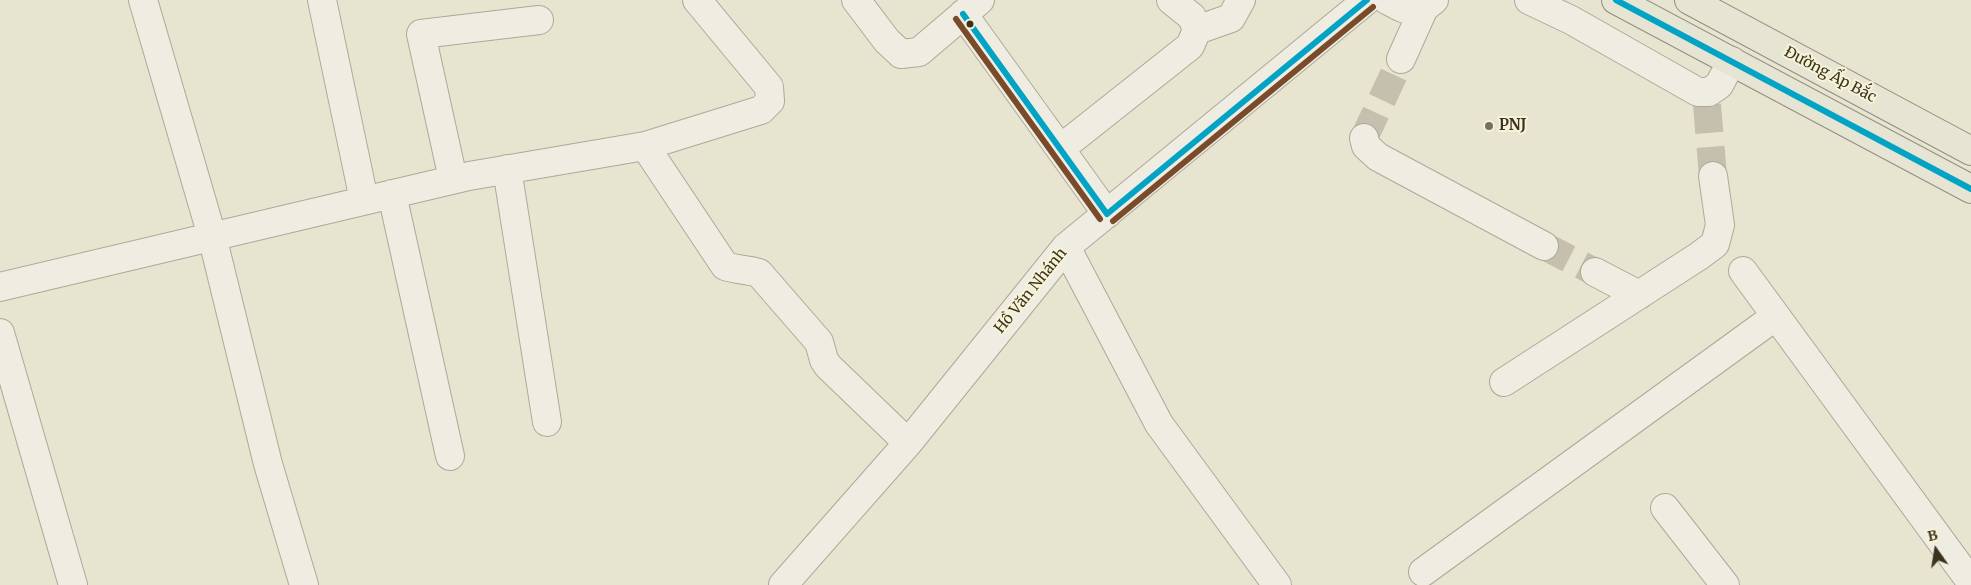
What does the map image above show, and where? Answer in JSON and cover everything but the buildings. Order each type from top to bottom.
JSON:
[{"type":"main road","points":[[1616,0],[1971,189]]},
{"type":"main road","name":"Đường Ấp Bắc","points":[[1689,0],[1966,142]]},
{"type":"street","points":[[142,0],[212,236],[268,464],[304,585]]},
{"type":"street","points":[[322,0],[364,200]]},
{"type":"street","points":[[0,287],[452,179],[645,146],[762,110],[770,101],[768,87],[697,0]]},
{"type":"street","points":[[856,0],[887,41],[902,54],[919,52],[971,7],[1060,149],[1107,214]]},
{"type":"street","points":[[1171,0],[1192,17],[1198,30]]},
{"type":"street","points":[[1060,149],[1190,46],[1198,30],[1231,18],[1241,0]]},
{"type":"street","name":"Hồ Văn Nhánh","points":[[783,585],[908,443],[1066,247],[1367,0]]},
{"type":"street","points":[[1387,0],[1408,11],[1429,5]]},
{"type":"street","points":[[1529,0],[1571,20],[1708,99],[1719,85],[1732,61]]},
{"type":"street","points":[[1401,59],[1429,5]]},
{"type":"street","points":[[452,179],[421,34],[539,20]]},
{"type":"street","points":[[1364,138],[1366,146],[1378,157],[1544,246]]},
{"type":"street","points":[[645,146],[725,266],[736,270],[749,270],[759,273],[819,342],[824,360],[828,366],[908,443]]},
{"type":"street","points":[[507,169],[547,422]]},
{"type":"street","points":[[1504,382],[1715,244],[1720,226],[1712,176]]},
{"type":"street","points":[[392,194],[450,456]]},
{"type":"street","points":[[1066,247],[1159,424],[1277,585]]},
{"type":"street","points":[[1743,271],[1965,580]]},
{"type":"street","points":[[1595,272],[1639,295]]},
{"type":"street","points":[[1423,572],[1776,316]]},
{"type":"street","points":[[0,333],[73,585]]},
{"type":"street","points":[[1665,508],[1725,585]]},
{"type":"tunnel","points":[[1364,138],[1401,59]]},
{"type":"tunnel","points":[[1707,105],[1713,176]]},
{"type":"tunnel","points":[[1544,246],[1595,272]]},
{"type":"transit line","points":[[1107,214],[1367,0]]},
{"type":"transit line","points":[[1616,0],[1971,189]]},
{"type":"transit line","points":[[1113,221],[1373,7]]},
{"type":"transit line","points":[[963,14],[1107,214]]},
{"type":"transit line","points":[[956,19],[1100,219]]},
{"type":"place","name":"PNJ","points":[[1489,126]]}]
